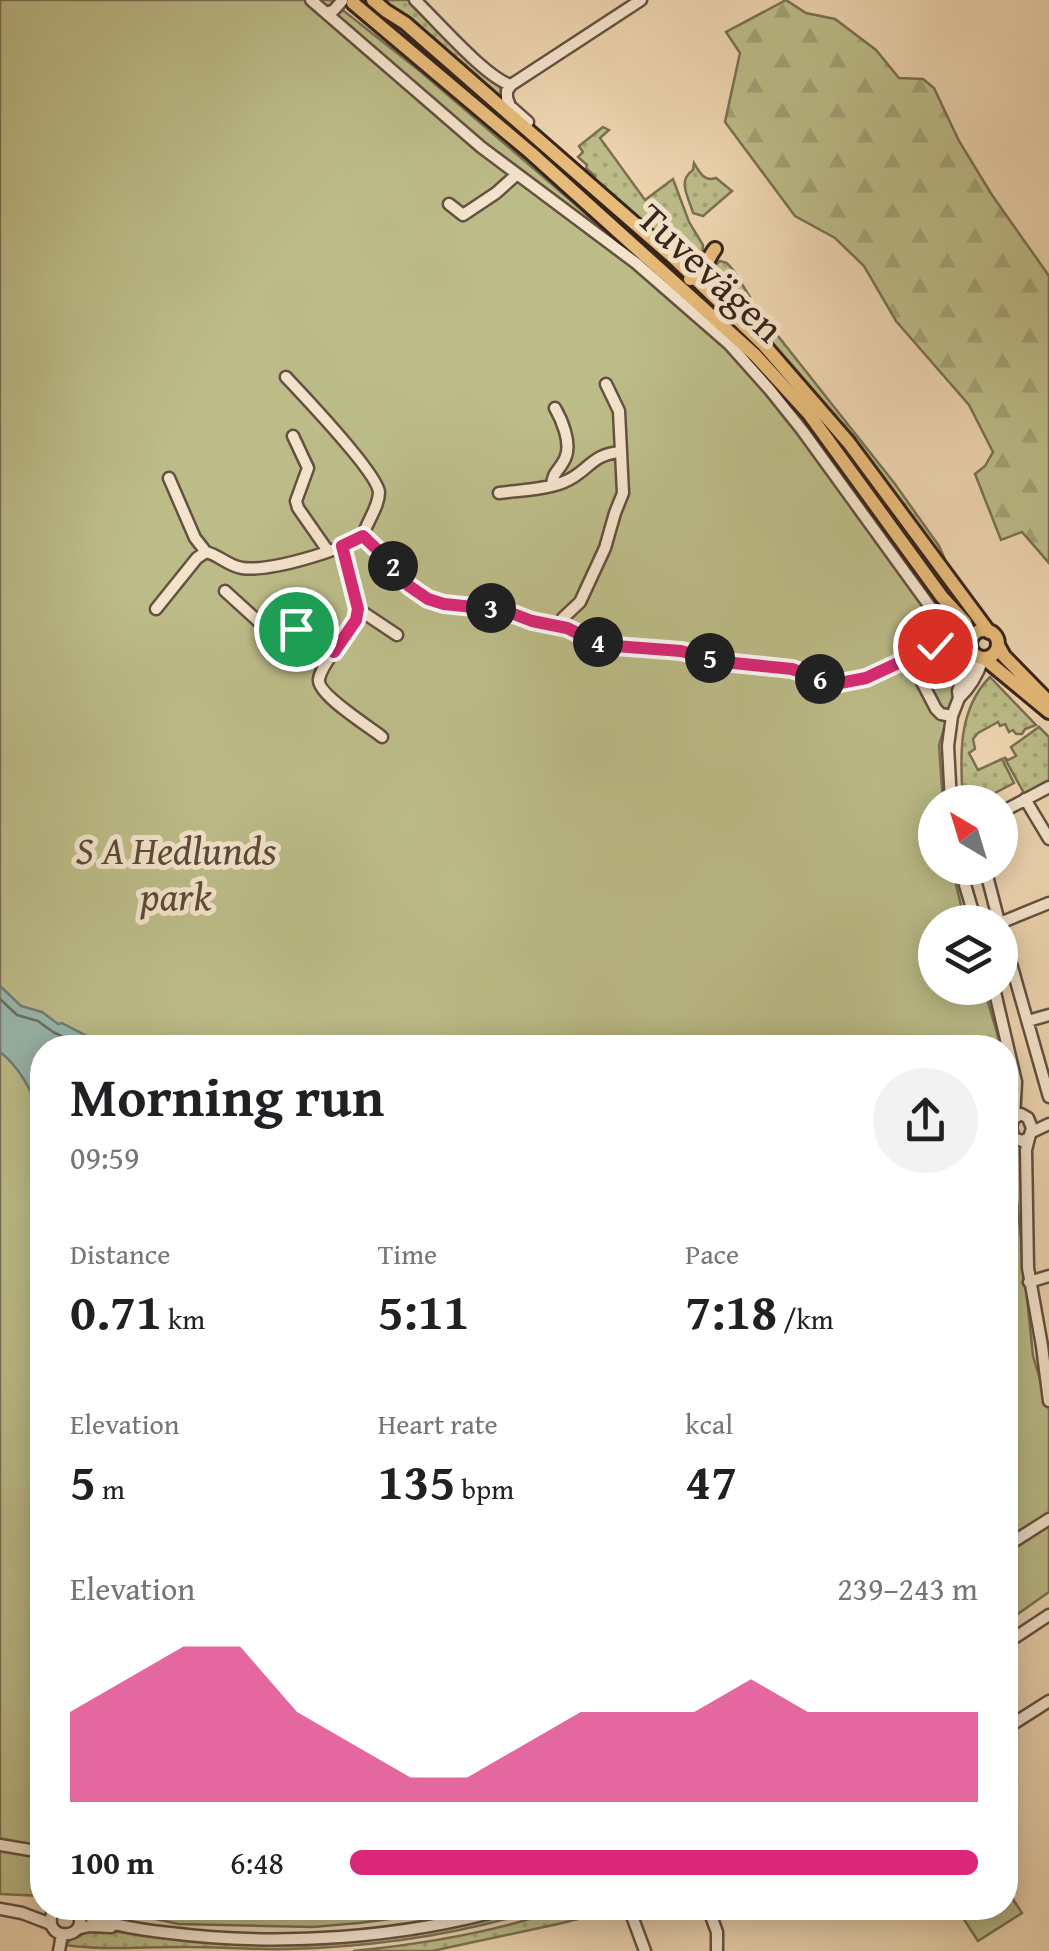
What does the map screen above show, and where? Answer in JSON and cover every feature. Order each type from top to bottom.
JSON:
[{"type":"main road","name":"Tuvevägen","points":[[373,0],[406,23],[672,257],[706,263],[710,284],[754,329],[842,434],[996,638],[1004,656],[1049,702]]},
{"type":"main road","name":"Tuvevägen","points":[[348,1],[531,153],[780,380],[960,616],[972,648],[981,658]]},
{"type":"main road","points":[[672,257],[693,264],[706,263]]},
{"type":"main road","points":[[648,258],[659,259],[685,278],[706,263]]},
{"type":"main road","points":[[971,640],[978,631],[988,632]]},
{"type":"main road","points":[[981,658],[994,654],[998,645]]},
{"type":"main road","points":[[981,658],[1049,712]]},
{"type":"street","points":[[311,0],[516,175],[636,263],[729,344],[770,390],[856,504],[944,627],[944,636],[940,643],[910,659],[866,678],[835,684],[792,669],[598,642],[560,626],[495,609],[428,599],[409,586],[363,536]]},
{"type":"street","points":[[326,12],[332,0]]},
{"type":"street","points":[[415,0],[481,66],[512,85]]},
{"type":"street","points":[[546,146],[543,136],[508,103],[507,91],[641,0]]},
{"type":"street","points":[[326,12],[348,1]]},
{"type":"street","points":[[449,204],[463,214],[516,175]]},
{"type":"street","points":[[169,478],[195,538],[206,552],[230,564],[244,568],[272,566],[363,536],[378,497],[372,475],[286,378]]},
{"type":"street","points":[[560,626],[580,602],[606,548],[623,493],[619,411],[606,384]]},
{"type":"street","points":[[552,486],[552,478],[566,458],[567,447],[555,408]]},
{"type":"street","points":[[292,436],[308,468],[296,501],[298,508],[328,550]]},
{"type":"street","points":[[499,493],[552,486],[574,477],[603,454],[621,452]]},
{"type":"street","points":[[342,546],[358,609],[356,620],[319,678],[321,689],[382,736]]},
{"type":"street","points":[[156,609],[206,552]]},
{"type":"street","points":[[225,591],[254,619],[288,624],[334,652]]},
{"type":"street","points":[[358,609],[397,635]]},
{"type":"street","points":[[950,785],[948,746],[958,691],[981,658]]},
{"type":"street","points":[[910,659],[936,709],[952,716]]},
{"type":"street","points":[[1018,803],[1049,786]]},
{"type":"street","points":[[1025,799],[1049,839]]},
{"type":"street","points":[[1018,916],[1049,903]]},
{"type":"street","points":[[1018,986],[1049,1097]]},
{"type":"street","points":[[998,1005],[1005,1035]]},
{"type":"street","points":[[1028,1021],[1049,1015]]},
{"type":"street","points":[[1018,1092],[1025,1127],[1029,1282],[1049,1401]]},
{"type":"street","points":[[1025,1127],[1049,1123]]},
{"type":"street","points":[[1029,1282],[1049,1276]]},
{"type":"street","points":[[1018,1539],[1049,1519]]},
{"type":"street","points":[[1018,1636],[1049,1619]]},
{"type":"street","points":[[1018,1721],[1049,1701]]},
{"type":"street","points":[[0,1845],[30,1850]]},
{"type":"street","points":[[0,1910],[30,1911]]},
{"type":"street","points":[[22,1912],[30,1915]]},
{"type":"street","points":[[41,1920],[62,1934],[89,1926],[128,1927],[215,1938],[309,1938],[454,1920]]},
{"type":"street","points":[[77,1929],[81,1920]]},
{"type":"street","points":[[108,1920],[128,1927]]},
{"type":"street","points":[[634,1920],[646,1951]]},
{"type":"street","points":[[712,1920],[718,1951]]},
{"type":"street","points":[[58,1951],[62,1934]]},
{"type":"green space","name":"S A Hedlunds park","points":[[0,0],[330,0],[421,72],[751,361],[845,477],[948,625],[963,668],[939,745],[942,785],[918,785],[918,885],[956,885],[961,905],[918,905],[918,1005],[989,1005],[998,1035],[30,1035],[30,1895],[0,1894]]},
{"type":"green space","points":[[377,0],[408,0],[499,84],[503,97],[500,98]]},
{"type":"green space","points":[[786,0],[806,13],[835,19],[876,50],[899,78],[923,79],[934,88],[959,141],[992,195],[1049,276],[1049,563],[1022,532],[1001,540],[975,474],[993,452],[969,405],[896,321],[864,266],[835,238],[795,216],[725,122],[740,53],[726,32]]},
{"type":"green space","points":[[603,127],[609,130],[600,138],[645,200],[673,179],[689,222],[703,245],[702,256],[689,259],[677,254],[595,181],[578,157],[583,152],[579,146]]},
{"type":"green space","points":[[694,163],[705,177],[716,178],[732,191],[703,216],[693,213],[685,189]]},
{"type":"green space","points":[[720,261],[734,271],[759,312],[895,484],[944,557],[939,556],[762,329],[717,284],[712,268]]},
{"type":"green space","points":[[990,677],[1036,725],[1016,734],[998,722],[973,739],[975,749],[969,753],[978,770],[1002,759],[1014,783],[1010,785],[963,785],[963,736],[979,690]]},
{"type":"green space","points":[[1039,727],[1049,737],[1049,784],[1025,795],[1004,757],[1008,760],[1016,756],[1011,747]]},
{"type":"green space","points":[[1018,1210],[1033,1356],[1049,1409],[1049,1592],[1018,1614]]},
{"type":"green space","points":[[160,1920],[382,1920],[313,1927],[178,1924]]},
{"type":"green space","points":[[476,1920],[500,1920],[417,1938],[352,1945],[275,1949],[66,1945],[81,1932],[97,1929],[181,1940],[273,1944],[442,1928]]},
{"type":"green space","points":[[526,1920],[574,1920],[432,1951],[353,1951],[460,1936]]},
{"type":"green space","points":[[964,1920],[1011,1920],[978,1941]]},
{"type":"water","points":[[0,986],[21,1006],[42,1012],[58,1024],[85,1035],[30,1035],[30,1091],[20,1073],[0,1052]]},
{"type":"route","points":[[296,629],[334,652],[356,620],[358,609],[342,546],[363,536],[415,592],[428,599],[503,610],[615,646],[681,651],[724,662],[792,669],[835,684],[866,678],[935,646]]}]
